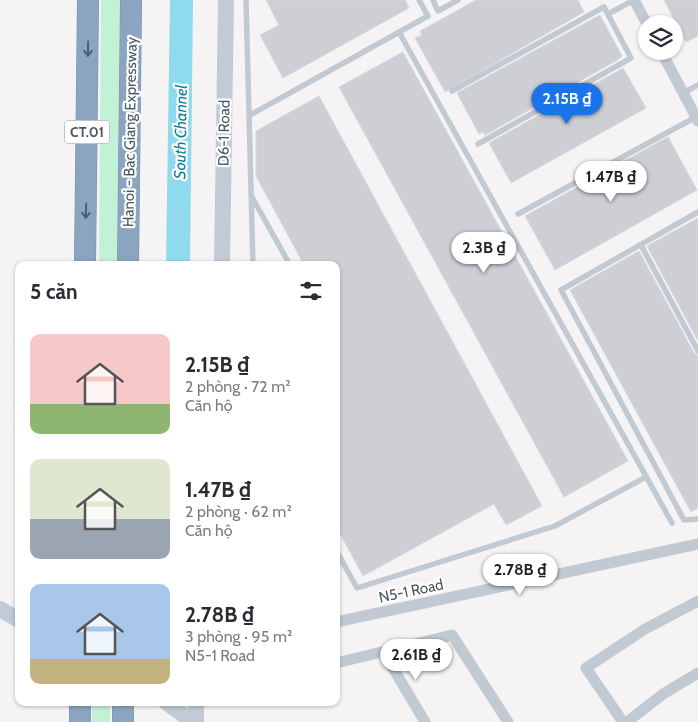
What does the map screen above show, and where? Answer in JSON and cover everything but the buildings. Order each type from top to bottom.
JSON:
[{"type":"highway","name":"CT.01","points":[[85,261],[88,0]]},
{"type":"highway","name":"Hanoi - Bac Giang Expressway","points":[[128,261],[132,0]]},
{"type":"highway","points":[[80,706],[80,722]]},
{"type":"highway","points":[[123,706],[123,722]]},
{"type":"street","name":"D6-1 Road","points":[[222,261],[226,0]]},
{"type":"street","points":[[634,0],[642,15]]},
{"type":"street","points":[[666,60],[697,119]]},
{"type":"street","name":"N5-1 Road","points":[[340,621],[698,544]]},
{"type":"street","points":[[698,601],[645,629],[586,668],[625,722],[663,694],[698,674]]},
{"type":"street","points":[[0,609],[15,618]]},
{"type":"street","points":[[340,662],[452,635],[508,722]]},
{"type":"street","points":[[384,652],[421,721]]},
{"type":"street","points":[[172,706],[190,719],[195,706]]},
{"type":"lane","points":[[246,0],[253,261]]},
{"type":"lane","points":[[250,115],[428,16],[419,0]]},
{"type":"lane","points":[[432,0],[438,11],[458,0]]},
{"type":"lane","points":[[608,14],[634,0]]},
{"type":"lane","points":[[452,91],[604,7],[631,58],[478,144]]},
{"type":"lane","points":[[399,32],[672,523]]},
{"type":"lane","points":[[683,93],[698,85]]},
{"type":"lane","points":[[518,214],[697,119]]},
{"type":"lane","points":[[252,195],[288,261]]},
{"type":"lane","points":[[698,212],[560,290],[684,520],[698,519]]},
{"type":"lane","points":[[641,245],[698,351]]},
{"type":"lane","points":[[340,557],[358,588],[555,526],[646,477]]},
{"type":"green space","points":[[101,0],[120,0],[117,261],[99,261]]},
{"type":"green space","points":[[92,706],[110,706],[110,722],[92,722]]},
{"type":"water","name":"South Channel","points":[[170,0],[193,0],[190,261],[166,261]]}]
